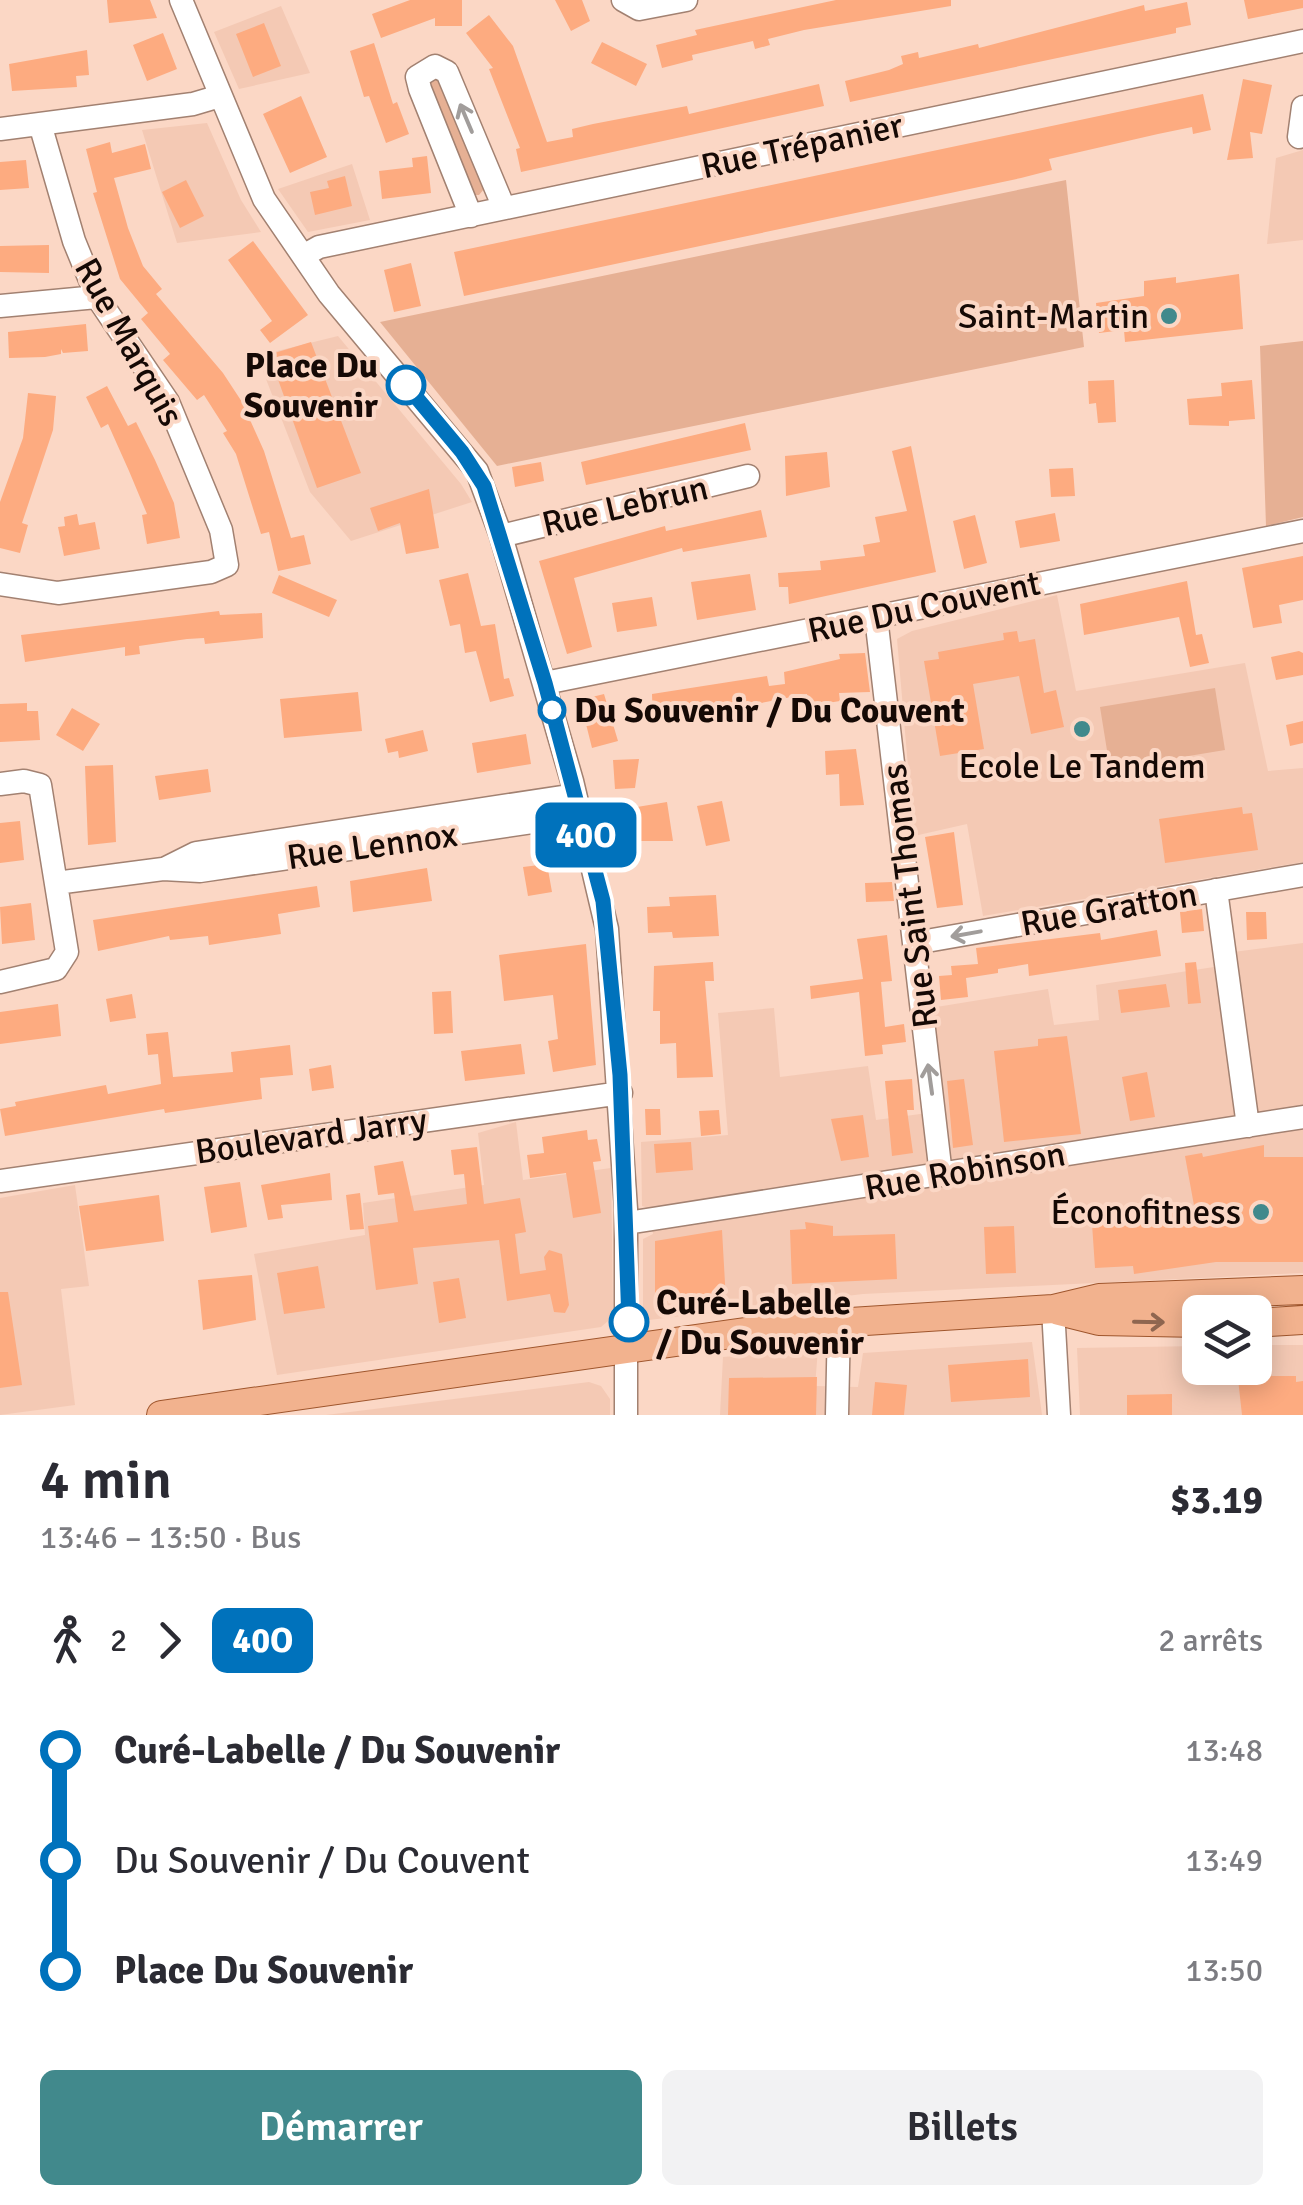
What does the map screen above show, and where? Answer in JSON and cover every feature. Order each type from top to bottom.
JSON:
[{"type":"main road","points":[[161,1415],[628,1346],[840,1322],[1053,1309],[1100,1298],[1303,1290]]},
{"type":"main road","points":[[1053,1309],[1098,1321],[1182,1323]]},
{"type":"main road","points":[[1272,1321],[1303,1320]]},
{"type":"street","points":[[181,0],[264,199],[330,294],[477,471],[502,536],[578,805],[608,929],[622,1093],[627,1223],[626,1415]]},
{"type":"street","points":[[623,0],[640,9],[686,0]]},
{"type":"street","name":"Rue Trépanier","points":[[303,256],[319,247],[1303,41]]},
{"type":"street","points":[[471,216],[417,77],[435,66],[447,72],[504,208]]},
{"type":"street","points":[[0,129],[193,104],[220,96]]},
{"type":"street","points":[[1299,137],[1303,107]]},
{"type":"street","name":"Rue Marquis","points":[[0,584],[58,592],[210,572],[228,565],[221,530],[168,402],[97,297],[74,241],[40,124]]},
{"type":"street","points":[[0,306],[97,297]]},
{"type":"street","name":"Rue Lebrun","points":[[502,536],[748,476]]},
{"type":"street","name":"Rue Du Couvent","points":[[545,683],[1303,531]]},
{"type":"street","name":"Rue Saint Thomas","points":[[876,617],[941,1175]]},
{"type":"street","points":[[0,784],[24,781],[40,785],[66,952],[56,969],[0,982]]},
{"type":"street","name":"Rue Lennox","points":[[56,884],[163,870],[200,872],[578,805]]},
{"type":"street","name":"Rue Gratton","points":[[915,943],[1303,875]]},
{"type":"street","points":[[1216,890],[1248,1126]]},
{"type":"street","name":"Boulevard Jarry","points":[[0,1181],[622,1093]]},
{"type":"street","name":"Rue Robinson","points":[[627,1223],[1303,1117]]},
{"type":"street","points":[[1053,1309],[1059,1415]]},
{"type":"street","points":[[837,1415],[840,1322]]},
{"type":"shaded area","points":[[281,6],[310,73],[239,89],[214,32]]},
{"type":"shaded area","points":[[440,80],[484,189],[479,195],[474,195],[429,82]]},
{"type":"shaded area","points":[[207,123],[241,200],[261,232],[177,243],[142,130]]},
{"type":"shaded area","points":[[1303,150],[1303,240],[1267,244],[1276,158]]},
{"type":"shaded area","points":[[352,164],[370,220],[308,232],[278,189]]},
{"type":"shaded area","points":[[1066,180],[1084,347],[497,466],[380,322]]},
{"type":"shaded area","points":[[338,336],[472,502],[351,541],[310,492],[257,356]]},
{"type":"shaded area","points":[[1303,341],[1303,517],[1266,526],[1260,346]]},
{"type":"shaded area","name":"Ecole Le Tandem","points":[[1057,595],[1076,691],[1245,663],[1268,771],[1303,768],[1303,862],[983,916],[967,824],[914,836],[897,639],[912,631]]},
{"type":"shaded area","points":[[1215,688],[1225,750],[1110,769],[1100,707]]},
{"type":"shaded area","points":[[1303,943],[1303,1273],[863,1294],[649,1320],[643,1309],[643,1239],[653,1234],[649,1208],[642,1206],[641,1142],[728,1135],[718,1013],[774,1008],[780,1077],[868,1066],[876,1120],[935,1112],[924,1009],[1048,989],[1054,1025],[1099,1020],[1096,985],[1214,967],[1218,954]]},
{"type":"shaded area","points":[[516,1122],[523,1180],[611,1168],[613,1312],[608,1321],[601,1327],[277,1375],[254,1254],[365,1235],[363,1203],[484,1185],[478,1133]]},
{"type":"shaded area","points":[[75,1185],[89,1286],[61,1289],[75,1405],[0,1415],[0,1198]]},
{"type":"shaded area","points":[[1032,1342],[1042,1415],[720,1415],[723,1357],[818,1349],[815,1386],[858,1387],[863,1353]]},
{"type":"shaded area","points":[[1272,1345],[1303,1345],[1303,1415],[1080,1415],[1077,1348],[1182,1346],[1182,1385],[1272,1385]]},
{"type":"shaded area","points":[[589,1382],[601,1386],[610,1399],[610,1415],[326,1415]]},
{"type":"building","points":[[107,0],[150,0],[157,18],[109,23]]},
{"type":"building","points":[[410,0],[462,0],[462,26],[435,26],[435,18],[381,38],[372,14]]},
{"type":"building","points":[[555,0],[582,0],[590,21],[571,31]]},
{"type":"building","points":[[836,0],[951,0],[951,6],[804,30],[768,39],[770,45],[755,49],[753,41],[692,55],[693,60],[662,68],[656,45],[697,35],[695,30]]},
{"type":"building","points":[[1244,0],[1303,0],[1303,8],[1248,19]]},
{"type":"building","points":[[1187,2],[1191,25],[1176,28],[1176,33],[850,102],[845,81],[903,64],[901,56],[918,52],[919,58],[978,44],[979,48],[1144,5],[1145,11]]},
{"type":"building","points":[[489,15],[513,46],[547,142],[573,137],[572,129],[593,124],[687,106],[689,114],[819,84],[824,106],[521,172],[516,149],[520,148],[489,69],[493,68],[466,33]]},
{"type":"building","points":[[264,23],[281,66],[253,77],[236,34]]},
{"type":"building","points":[[163,33],[177,69],[147,81],[133,45]]},
{"type":"building","points":[[602,42],[647,64],[636,86],[591,63]]},
{"type":"building","points":[[374,43],[393,104],[397,102],[409,134],[386,143],[369,96],[364,97],[350,51]]},
{"type":"building","points":[[87,50],[89,75],[76,76],[77,87],[12,91],[9,64]]},
{"type":"building","points":[[1243,79],[1272,85],[1262,134],[1250,132],[1253,158],[1227,160]]},
{"type":"building","points":[[1203,94],[1211,130],[1193,134],[1192,127],[1158,134],[1049,159],[1052,170],[1021,178],[464,296],[454,252]]},
{"type":"building","points":[[301,96],[327,157],[290,173],[263,114]]},
{"type":"building","points":[[110,142],[112,153],[145,144],[151,169],[114,178],[143,266],[162,289],[156,294],[223,373],[242,402],[264,451],[291,538],[304,535],[311,564],[278,571],[269,532],[261,534],[236,454],[223,433],[227,431],[204,395],[197,400],[163,360],[170,354],[141,319],[148,313],[120,279],[93,193],[97,192],[86,149]]},
{"type":"building","points":[[427,156],[431,193],[382,199],[379,171],[413,167],[412,158]]},
{"type":"building","points":[[26,160],[29,188],[0,190],[0,162]]},
{"type":"building","points":[[345,176],[352,206],[315,215],[310,192],[329,188],[327,181]]},
{"type":"building","points":[[186,180],[204,216],[180,228],[162,192]]},
{"type":"building","points":[[253,241],[308,315],[270,343],[260,330],[272,321],[228,260]]},
{"type":"building","points":[[49,245],[49,273],[0,272],[0,246]]},
{"type":"building","points":[[411,263],[421,306],[394,312],[384,270]]},
{"type":"building","name":"Saint-Martin","points":[[1239,274],[1243,329],[1125,342],[1124,330],[1099,333],[1096,303],[1144,296],[1144,281],[1176,277],[1176,283]]},
{"type":"building","points":[[86,324],[88,351],[63,353],[61,349],[61,354],[45,357],[9,358],[8,332]]},
{"type":"building","points":[[311,342],[361,473],[317,488],[271,360],[271,354]]},
{"type":"building","points":[[1114,380],[1116,422],[1098,423],[1096,403],[1089,404],[1088,381]]},
{"type":"building","points":[[1252,380],[1255,419],[1229,421],[1229,426],[1189,425],[1187,399],[1222,396],[1221,383]]},
{"type":"building","points":[[107,386],[128,426],[136,422],[155,460],[174,503],[180,538],[147,544],[142,515],[147,514],[108,424],[101,428],[86,397]]},
{"type":"building","points":[[28,393],[56,396],[53,430],[22,523],[28,525],[20,553],[0,548],[0,502],[23,438]]},
{"type":"building","points":[[745,423],[751,450],[586,485],[581,462]]},
{"type":"building","points":[[911,446],[936,572],[789,604],[788,587],[779,587],[778,573],[821,570],[820,561],[865,556],[863,545],[880,542],[875,517],[907,511],[892,451]]},
{"type":"building","points":[[827,452],[830,487],[786,496],[785,456]]},
{"type":"building","points":[[541,462],[544,481],[515,487],[512,467]]},
{"type":"building","points":[[1073,468],[1075,496],[1051,497],[1049,469]]},
{"type":"building","points":[[429,489],[439,548],[406,554],[400,523],[378,531],[370,508]]},
{"type":"building","points":[[761,510],[767,537],[683,552],[682,548],[574,578],[592,647],[567,654],[539,561],[665,526],[666,531]]},
{"type":"building","points":[[1055,513],[1060,541],[1020,548],[1015,521]]},
{"type":"building","points":[[77,514],[79,525],[95,522],[100,549],[64,556],[58,527],[65,526],[64,517]]},
{"type":"building","points":[[975,515],[987,563],[964,569],[953,521]]},
{"type":"building","points":[[1303,556],[1303,600],[1279,605],[1282,623],[1253,628],[1242,568]]},
{"type":"building","points":[[468,573],[481,626],[495,624],[504,679],[509,678],[514,696],[490,702],[476,651],[465,653],[460,624],[450,626],[439,580]]},
{"type":"building","points":[[750,574],[756,610],[697,620],[691,582]]},
{"type":"building","points":[[279,575],[337,600],[329,617],[272,593]]},
{"type":"building","points":[[1187,581],[1196,635],[1202,634],[1209,663],[1190,667],[1179,617],[1084,635],[1080,604]]},
{"type":"building","points":[[652,597],[657,626],[617,632],[612,603]]},
{"type":"building","points":[[219,611],[220,615],[262,613],[263,638],[205,644],[204,638],[187,639],[139,646],[140,654],[125,656],[125,647],[25,662],[21,635]]},
{"type":"building","points":[[1017,631],[1019,642],[1035,639],[1044,693],[1056,690],[1064,727],[1031,734],[1019,676],[973,684],[984,749],[940,756],[924,661],[939,659],[938,652],[1004,640],[1003,633]]},
{"type":"building","points":[[865,653],[870,692],[839,693],[840,701],[809,706],[807,694],[653,724],[652,694],[767,676],[769,686],[785,684],[784,672],[840,659],[839,654]]},
{"type":"building","points":[[1303,653],[1303,675],[1276,680],[1271,657]]},
{"type":"building","points":[[358,692],[362,731],[284,738],[280,699]]},
{"type":"building","points":[[604,694],[618,741],[592,748],[580,700]]},
{"type":"building","points":[[27,703],[27,711],[38,711],[40,740],[0,742],[0,704]]},
{"type":"building","points":[[72,708],[100,724],[83,751],[56,735]]},
{"type":"building","points":[[1303,721],[1303,743],[1290,746],[1286,725]]},
{"type":"building","points":[[423,730],[428,751],[399,758],[398,751],[388,753],[385,739]]},
{"type":"building","points":[[526,734],[531,764],[477,773],[472,743]]},
{"type":"building","points":[[856,749],[864,805],[840,806],[839,774],[826,775],[825,751]]},
{"type":"building","points":[[639,759],[635,788],[615,789],[613,760]]},
{"type":"building","points":[[113,765],[116,842],[88,845],[85,766]]},
{"type":"building","points":[[208,769],[211,792],[159,800],[155,776]]},
{"type":"building","points":[[722,801],[730,841],[706,846],[697,806]]},
{"type":"building","points":[[667,802],[673,841],[636,841],[631,808]]},
{"type":"building","points":[[1242,807],[1243,814],[1252,813],[1258,850],[1165,863],[1159,819]]},
{"type":"building","points":[[20,821],[24,860],[0,863],[0,823]]},
{"type":"building","points":[[954,832],[963,905],[937,908],[925,837]]},
{"type":"building","points":[[547,864],[552,892],[528,896],[523,867]]},
{"type":"building","points":[[427,868],[432,901],[353,912],[350,881]]},
{"type":"building","points":[[892,882],[894,901],[866,902],[865,883]]},
{"type":"building","points":[[317,886],[320,907],[278,914],[281,934],[209,945],[208,936],[170,940],[169,936],[98,951],[93,920]]},
{"type":"building","points":[[716,895],[719,936],[673,938],[672,932],[648,933],[647,907],[670,906],[669,897]]},
{"type":"building","points":[[31,903],[35,940],[2,944],[0,907]]},
{"type":"building","points":[[1202,909],[1204,931],[1182,933],[1180,912]]},
{"type":"building","points":[[1246,912],[1266,912],[1267,939],[1247,940]]},
{"type":"building","points":[[1157,930],[1161,956],[1029,976],[1028,964],[998,969],[998,973],[966,978],[968,997],[941,1000],[939,976],[952,975],[951,966],[978,964],[976,948],[1100,933],[1101,940]]},
{"type":"building","points":[[887,935],[892,981],[881,982],[885,1027],[904,1024],[906,1042],[882,1045],[883,1054],[865,1056],[859,992],[811,999],[810,986],[863,979],[857,939]]},
{"type":"building","points":[[586,944],[596,1065],[553,1072],[548,1041],[558,1039],[553,995],[504,1001],[499,955]]},
{"type":"building","points":[[713,962],[714,981],[705,981],[713,1077],[677,1078],[676,1043],[660,1044],[660,1011],[653,1011],[654,966]]},
{"type":"building","points":[[1196,962],[1201,1003],[1188,1004],[1185,963]]},
{"type":"building","points":[[1166,984],[1170,1007],[1121,1013],[1118,990]]},
{"type":"building","points":[[451,991],[453,1033],[434,1034],[432,992]]},
{"type":"building","points":[[132,994],[136,1018],[110,1022],[106,999]]},
{"type":"building","points":[[58,1004],[61,1036],[0,1044],[0,1012]]},
{"type":"building","points":[[168,1032],[173,1077],[233,1072],[231,1052],[290,1045],[293,1075],[260,1078],[262,1099],[165,1113],[164,1109],[5,1136],[0,1109],[16,1106],[15,1102],[106,1085],[108,1094],[161,1084],[158,1054],[148,1055],[146,1034]]},
{"type":"building","points":[[1067,1036],[1081,1134],[1004,1142],[994,1051],[1038,1046],[1038,1039]]},
{"type":"building","points":[[521,1044],[525,1074],[465,1081],[461,1051]]},
{"type":"building","points":[[331,1065],[334,1088],[312,1091],[309,1069]]},
{"type":"building","points":[[1147,1072],[1155,1117],[1130,1121],[1122,1077]]},
{"type":"building","points":[[912,1079],[914,1110],[907,1110],[913,1153],[892,1156],[885,1081]]},
{"type":"building","points":[[964,1079],[973,1145],[953,1148],[947,1081]]},
{"type":"building","points":[[645,1109],[660,1109],[661,1135],[646,1135]]},
{"type":"building","points":[[719,1110],[721,1134],[701,1136],[699,1111]]},
{"type":"building","points":[[863,1115],[869,1157],[841,1161],[831,1119]]},
{"type":"building","points":[[587,1130],[588,1140],[597,1139],[601,1161],[593,1162],[601,1213],[573,1218],[566,1173],[530,1178],[527,1155],[544,1153],[542,1137]]},
{"type":"building","points":[[691,1142],[693,1170],[656,1173],[654,1144]]},
{"type":"building","points":[[1264,1145],[1264,1157],[1303,1157],[1303,1262],[1216,1262],[1134,1274],[1133,1266],[1095,1268],[1091,1209],[1161,1204],[1162,1213],[1195,1211],[1185,1156],[1202,1153],[1203,1157]]},
{"type":"building","points":[[477,1147],[484,1204],[520,1198],[526,1232],[515,1234],[520,1274],[546,1270],[544,1257],[549,1250],[562,1254],[569,1305],[565,1313],[554,1312],[550,1294],[507,1301],[499,1240],[413,1248],[418,1284],[376,1290],[368,1226],[398,1222],[394,1193],[378,1195],[374,1166],[403,1161],[414,1211],[467,1204],[464,1174],[454,1175],[451,1150]]},
{"type":"building","points":[[330,1173],[332,1200],[281,1205],[283,1218],[268,1220],[261,1185]]},
{"type":"building","points":[[240,1182],[247,1227],[211,1233],[204,1187]]},
{"type":"building","points":[[360,1193],[364,1229],[350,1230],[346,1195]]},
{"type":"building","points":[[159,1195],[164,1241],[86,1251],[79,1206]]},
{"type":"building","points":[[805,1222],[833,1226],[833,1236],[895,1234],[897,1279],[792,1284],[790,1230],[806,1229]]},
{"type":"building","points":[[1014,1226],[1016,1273],[986,1274],[984,1227]]},
{"type":"building","points":[[722,1230],[726,1301],[655,1302],[655,1241]]},
{"type":"building","points":[[318,1266],[325,1308],[284,1314],[277,1273]]},
{"type":"building","points":[[252,1275],[256,1320],[203,1330],[198,1280]]},
{"type":"building","points":[[459,1278],[466,1318],[439,1323],[433,1282]]},
{"type":"building","points":[[0,1292],[8,1292],[22,1385],[0,1388]]},
{"type":"building","points":[[1028,1359],[1030,1397],[951,1402],[948,1365]]},
{"type":"building","points":[[1272,1376],[1296,1376],[1296,1382],[1303,1381],[1303,1415],[1242,1415],[1239,1385],[1272,1385]]},
{"type":"building","points":[[817,1377],[816,1415],[728,1415],[729,1378]]},
{"type":"building","points":[[875,1382],[907,1385],[904,1415],[872,1415]]},
{"type":"building","points":[[1172,1394],[1172,1415],[1127,1415],[1127,1395]]},
{"type":"bus line","name":"40O","points":[[406,385],[477,471],[484,486],[545,683],[603,901],[617,1018],[629,1322]]},
{"type":"place","name":"Saint-Martin","points":[[1169,316]]},
{"type":"place","name":"Place Du Souvenir","points":[[406,385]]},
{"type":"place","name":"Du Souvenir / Du Couvent","points":[[552,710]]},
{"type":"place","name":"Ecole Le Tandem","points":[[1082,729]]},
{"type":"place","name":"Éconofitness","points":[[1261,1212]]},
{"type":"place","name":"Curé-Labelle / Du Souvenir","points":[[629,1322]]}]
